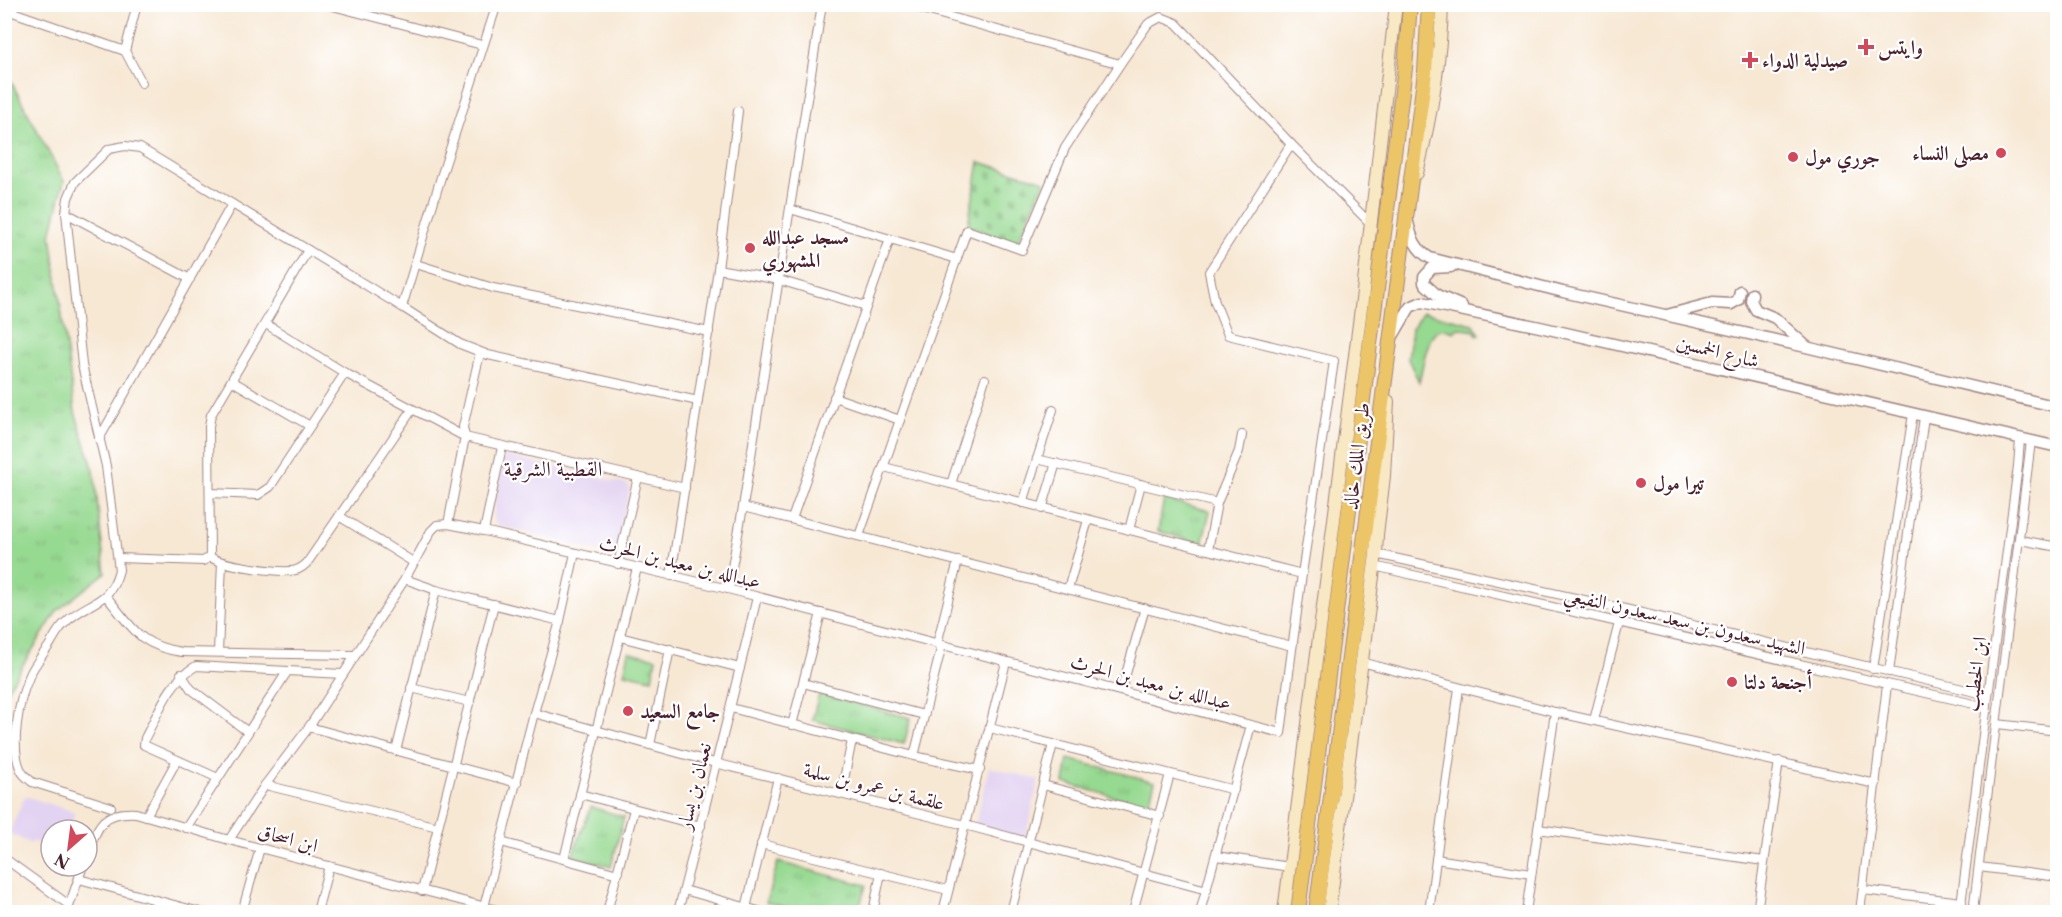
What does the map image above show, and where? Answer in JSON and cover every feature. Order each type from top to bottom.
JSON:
[{"type":"main road","points":[[1284,912],[1371,224],[1396,4]]},
{"type":"main road","name":"طريق الملك خالد","points":[[1298,912],[1405,68],[1410,4]]},
{"type":"main road","name":"طريق الملك خالد","points":[[1316,912],[1425,72],[1429,4]]},
{"type":"main road","points":[[1406,215],[1431,116],[1438,69],[1442,4]]},
{"type":"main road","points":[[1329,912],[1384,476],[1390,341]]},
{"type":"street","points":[[137,4],[125,51],[142,83]]},
{"type":"street","points":[[325,4],[482,45]]},
{"type":"street","points":[[402,307],[482,45],[497,4]]},
{"type":"street","points":[[728,589],[743,507],[822,4]]},
{"type":"street","points":[[904,4],[1120,64]]},
{"type":"street","points":[[4,9],[125,51]]},
{"type":"street","points":[[859,536],[967,230],[1022,250],[1065,148],[1148,24],[1161,17],[1176,23],[1371,224]]},
{"type":"street","points":[[671,576],[709,332],[738,111]]},
{"type":"street","points":[[743,507],[1292,646],[1334,361],[1228,335],[1215,302],[1209,272],[1291,144]]},
{"type":"street","points":[[111,807],[32,782],[22,773],[17,757],[16,729],[29,675],[63,624],[75,614],[91,607],[106,596],[115,584],[119,570],[106,466],[82,365],[66,213],[68,198],[75,182],[109,149],[125,146],[140,148],[460,344],[480,353],[698,401]]},
{"type":"street","points":[[99,439],[232,204]]},
{"type":"street","points":[[790,209],[957,258]]},
{"type":"street","points":[[66,213],[190,279]]},
{"type":"street","name":"شارع الخمسين","points":[[1406,215],[1411,235],[1419,250],[1430,258],[2058,407]]},
{"type":"street","points":[[792,519],[890,239]]},
{"type":"street","points":[[210,557],[209,426],[211,415],[308,250]]},
{"type":"street","points":[[416,264],[493,288],[709,332]]},
{"type":"street","points":[[1464,267],[1432,268],[1424,278],[1424,283],[1437,295],[1483,314]]},
{"type":"street","points":[[718,269],[779,280],[867,306]]},
{"type":"street","points":[[1664,315],[1712,303],[1731,304],[1738,300],[1740,291]]},
{"type":"street","points":[[1752,294],[1751,301],[1756,310],[1775,318],[1806,347]]},
{"type":"street","name":"شارع الخمسين","points":[[1390,341],[1410,306],[1422,302],[1483,314],[2058,447]]},
{"type":"street","points":[[266,324],[345,373],[465,437],[685,488]]},
{"type":"street","points":[[229,840],[266,784],[309,727],[405,579],[431,531],[437,525],[448,524],[465,437],[462,427],[480,353]]},
{"type":"street","points":[[210,493],[258,495],[270,487],[345,373]]},
{"type":"street","points":[[951,484],[985,379]]},
{"type":"street","points":[[232,381],[310,426]]},
{"type":"street","points":[[834,397],[900,420]]},
{"type":"street","points":[[210,557],[222,563],[289,572],[301,569],[412,410]]},
{"type":"street","points":[[1023,503],[1053,410]]},
{"type":"street","points":[[1873,669],[1913,414]]},
{"type":"street","points":[[1889,672],[1924,417]]},
{"type":"street","points":[[1208,550],[1217,503],[1239,451],[1242,435]]},
{"type":"street","name":"ابن الخطيب","points":[[1973,912],[2020,540],[2026,440]]},
{"type":"street","name":"ابن الخطيب","points":[[1960,912],[2018,466],[2026,440]]},
{"type":"street","points":[[484,531],[502,447]]},
{"type":"street","points":[[1037,459],[1217,503]]},
{"type":"street","points":[[1042,508],[1056,463]]},
{"type":"street","points":[[884,467],[1302,574]]},
{"type":"street","points":[[618,564],[638,477]]},
{"type":"street","points":[[1129,530],[1141,484]]},
{"type":"street","points":[[339,516],[413,562]]},
{"type":"street","points":[[1068,589],[1088,520]]},
{"type":"street","name":"عبدالله بن معبد بن الحرث","points":[[448,524],[728,589],[1281,733],[1292,646]]},
{"type":"street","points":[[2020,540],[2058,547]]},
{"type":"street","points":[[484,907],[560,621],[575,553]]},
{"type":"street","points":[[118,558],[203,561],[210,557]]},
{"type":"street","name":"الشهيد سعدون بن سعد سعدون النفيعي","points":[[1375,560],[1619,623],[1987,707]]},
{"type":"street","name":"الشهيد سعدون بن سعد سعدون النفيعي","points":[[1375,560],[1625,609],[1988,695]]},
{"type":"street","points":[[914,756],[958,561]]},
{"type":"street","points":[[218,652],[222,563]]},
{"type":"street","points":[[564,859],[637,568]]},
{"type":"street","points":[[405,579],[436,590],[560,621]]},
{"type":"street","points":[[396,751],[436,590]]},
{"type":"street","points":[[106,596],[140,637],[162,649],[182,652],[354,655]]},
{"type":"street","name":"نعمان بن يسار","points":[[678,912],[757,597]]},
{"type":"street","points":[[422,891],[494,604]]},
{"type":"street","points":[[1122,692],[1145,608]]},
{"type":"street","points":[[792,724],[821,613]]},
{"type":"street","points":[[1594,720],[1619,623]]},
{"type":"street","points":[[620,637],[740,668]]},
{"type":"street","points":[[650,745],[670,650]]},
{"type":"street","points":[[943,912],[1006,662]]},
{"type":"street","points":[[1361,662],[1555,712],[1876,784]]},
{"type":"street","points":[[218,778],[147,748],[144,743],[170,690],[181,674],[196,666],[342,674]]},
{"type":"street","points":[[186,828],[287,672]]},
{"type":"street","points":[[181,674],[191,689],[248,732]]},
{"type":"street","points":[[803,683],[924,715]]},
{"type":"street","points":[[1860,912],[1887,685]]},
{"type":"street","points":[[1429,912],[1458,687]]},
{"type":"street","points":[[411,688],[470,702]]},
{"type":"street","points":[[731,708],[914,756],[980,770]]},
{"type":"street","points":[[1526,912],[1555,712]]},
{"type":"street","name":"علقمة بن عمرو بن سلمة","points":[[534,713],[716,763],[965,825],[1207,890]]},
{"type":"street","points":[[1997,724],[2058,731]]},
{"type":"street","points":[[1200,912],[1251,725]]},
{"type":"street","points":[[309,727],[517,783]]},
{"type":"street","points":[[990,728],[1233,790]]},
{"type":"street","points":[[841,794],[852,740]]},
{"type":"street","points":[[1013,912],[1053,744]]},
{"type":"street","points":[[146,816],[177,760]]},
{"type":"street","points":[[1756,912],[1779,761]]},
{"type":"street","points":[[1133,912],[1170,774]]},
{"type":"street","points":[[746,908],[778,778]]},
{"type":"street","points":[[266,784],[438,827]]},
{"type":"street","points":[[1044,785],[1160,816]]},
{"type":"street","points":[[580,794],[701,826]]},
{"type":"street","points":[[607,912],[634,809]]},
{"type":"street","name":"ابن اسحاق","points":[[99,828],[107,817],[123,812],[136,813],[229,840],[505,912]]},
{"type":"street","points":[[1538,829],[1764,861]]},
{"type":"street","points":[[501,842],[618,874]]},
{"type":"street","points":[[761,844],[948,890]]},
{"type":"street","points":[[242,912],[260,848]]},
{"type":"street","points":[[1216,856],[1290,867]]},
{"type":"street","points":[[4,858],[68,909],[79,879],[200,912]]},
{"type":"street","points":[[1436,859],[1531,874]]},
{"type":"street","points":[[317,912],[329,866]]},
{"type":"street","points":[[1979,867],[2058,877]]},
{"type":"street","points":[[873,912],[881,873]]},
{"type":"street","points":[[684,890],[762,912]]},
{"type":"street","points":[[1863,890],[1962,902]]},
{"type":"street","points":[[154,912],[157,901]]},
{"type":"shaded area","points":[[507,456],[627,484],[630,489],[615,552],[611,555],[497,525],[493,518],[503,459]]},
{"type":"shaded area","points":[[989,767],[1039,780],[1025,838],[975,825]]},
{"type":"shaded area","points":[[25,796],[75,812],[73,818],[39,818],[39,844],[33,841],[31,844],[9,833]]},
{"type":"green space","points":[[5,70],[64,181],[51,235],[75,412],[94,471],[105,573],[57,611],[7,690],[5,709]]},
{"type":"green space","points":[[979,162],[1045,181],[1016,245],[968,225]]},
{"type":"green space","points":[[1423,312],[1473,324],[1480,334],[1458,328],[1454,332],[1440,329],[1435,332],[1426,353],[1419,382],[1408,359],[1412,328]]},
{"type":"green space","points":[[1164,499],[1210,511],[1202,544],[1158,531]]},
{"type":"green space","points":[[629,652],[656,658],[652,679],[624,673]]},
{"type":"green space","points":[[819,694],[911,718],[904,744],[812,720]]},
{"type":"green space","points":[[1068,759],[1155,782],[1148,806],[1064,783]]},
{"type":"green space","points":[[591,807],[624,817],[611,867],[572,856]]},
{"type":"green space","points":[[778,862],[866,885],[858,912],[804,912],[766,902]]},
{"type":"place","name":"وايتس","points":[[1866,47]]},
{"type":"place","name":"صيدلية الدواء","points":[[1750,60]]},
{"type":"place","name":"مصلى النساء","points":[[2001,153]]},
{"type":"place","name":"جوري مول","points":[[1793,157]]},
{"type":"place","name":"مسجد عبدالله المشهوري","points":[[750,248]]},
{"type":"place","name":"تيرا مول","points":[[1641,483]]},
{"type":"place","name":"أجنحة دلتا","points":[[1732,682]]},
{"type":"place","name":"جامع السعيد","points":[[628,711]]},
{"type":"district","name":"القطبية الشرقية","points":[[553,468]]}]
